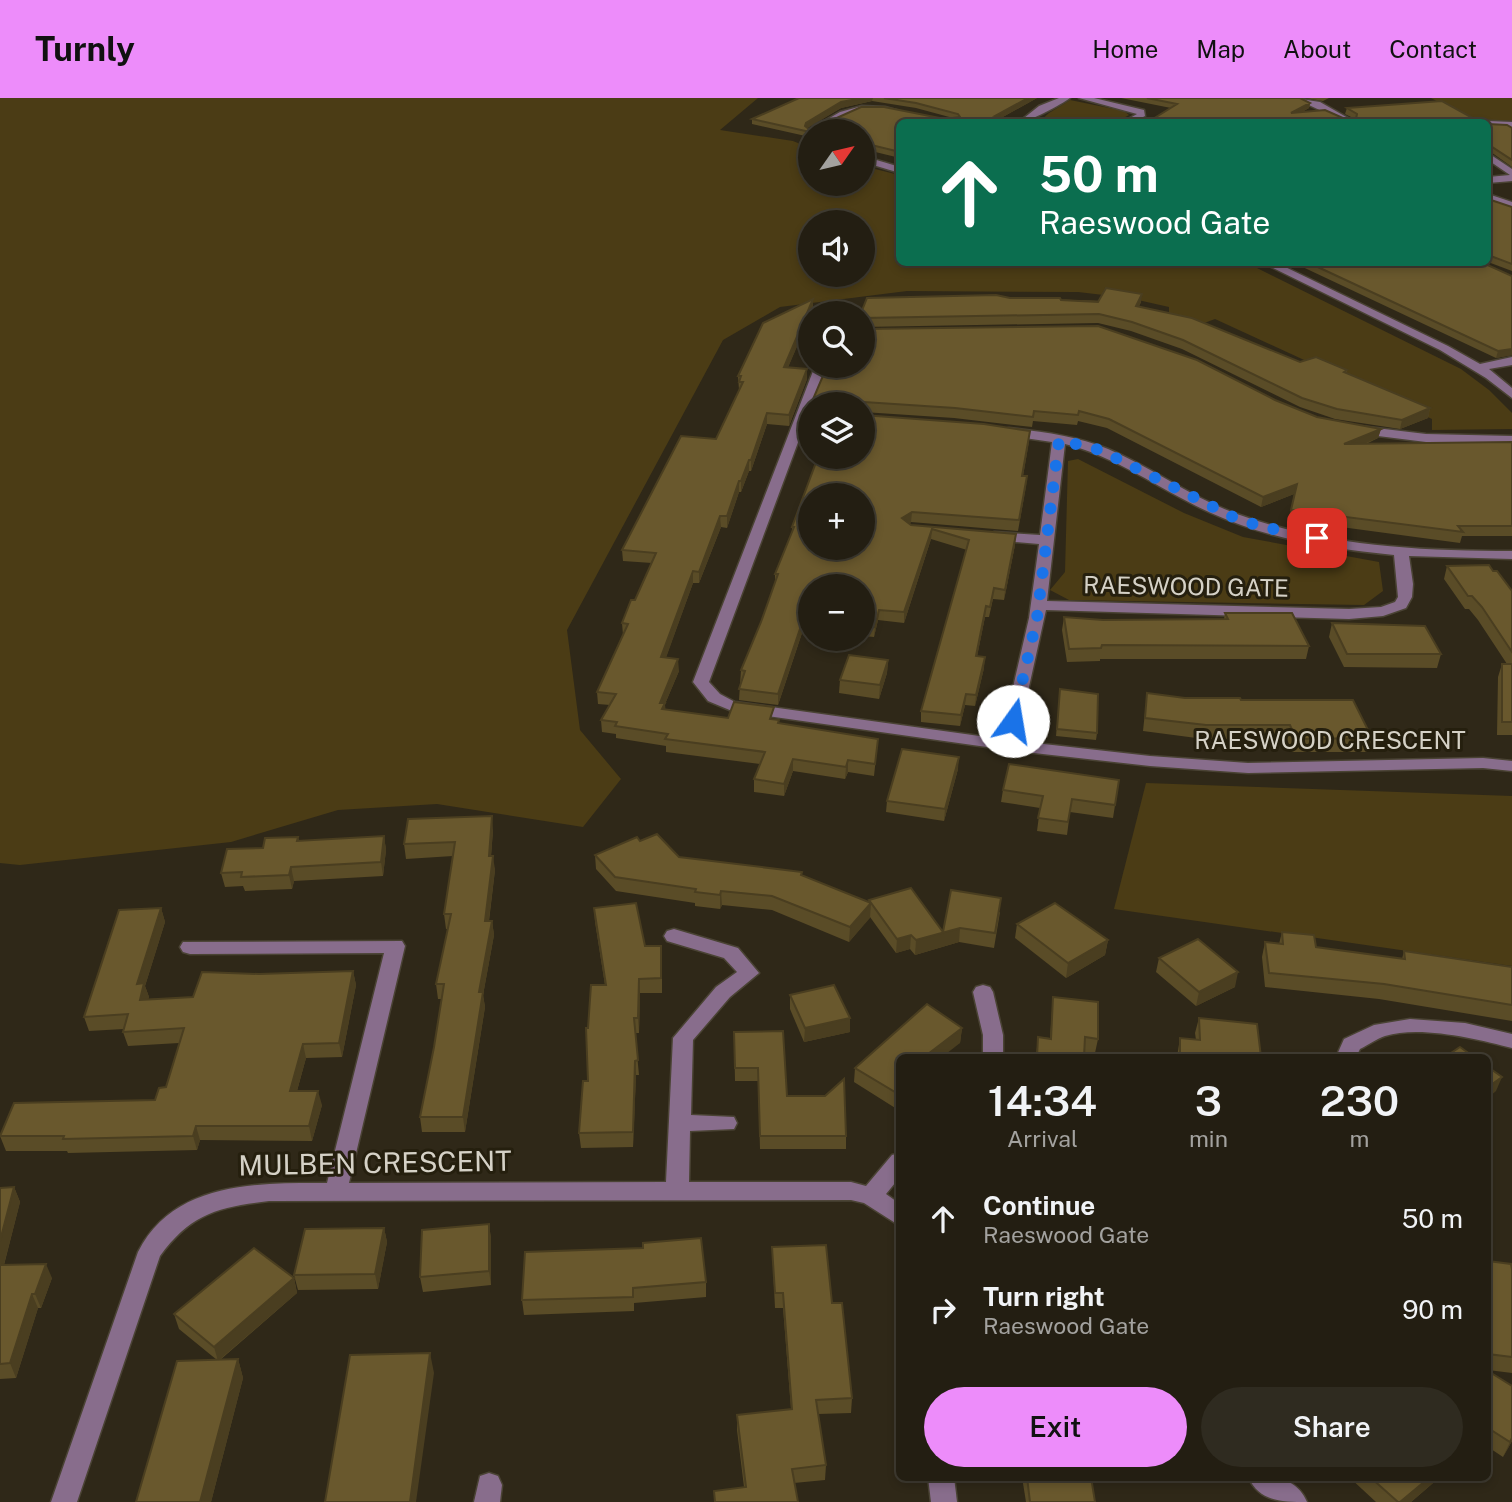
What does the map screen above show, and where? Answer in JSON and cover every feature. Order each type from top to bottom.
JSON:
[{"type":"street","points":[[880,108],[897,98]]},
{"type":"street","points":[[1027,119],[1042,108],[1066,98]]},
{"type":"street","points":[[1083,98],[1141,112],[1141,116],[1134,119]]},
{"type":"street","points":[[1298,98],[1317,104],[1345,119]]},
{"type":"street","points":[[834,119],[850,110],[880,108],[904,113]]},
{"type":"street","points":[[1491,124],[1512,125]]},
{"type":"street","points":[[1491,158],[1512,173]]},
{"type":"street","points":[[875,163],[896,169]]},
{"type":"street","points":[[1491,180],[1512,178]]},
{"type":"street","points":[[1491,198],[1512,205]]},
{"type":"street","points":[[1274,266],[1444,348],[1478,368],[1512,394]]},
{"type":"street","points":[[1478,368],[1512,361]]},
{"type":"street","points":[[1341,426],[1426,438],[1512,440]]},
{"type":"street","points":[[993,431],[1059,440],[1100,450],[1214,510],[1259,526],[1401,552],[1512,555]]},
{"type":"street","name":"RAESWOOD CRESCENT","points":[[798,436],[704,672],[701,682],[707,693],[718,701],[732,706],[1007,745],[1150,761],[1248,768],[1483,763],[1512,766]]},
{"type":"street","points":[[1007,745],[1039,605],[1059,440]]},
{"type":"street","points":[[980,535],[1046,541]]},
{"type":"street","name":"RAESWOOD GATE","points":[[1039,605],[1349,614],[1383,611],[1401,605],[1405,597],[1401,552]]},
{"type":"street","points":[[674,936],[731,953],[748,973],[723,992],[683,1038],[677,1193]]},
{"type":"street","points":[[190,947],[395,946],[336,1191]]},
{"type":"street","points":[[983,992],[993,1035],[993,1054]]},
{"type":"street","points":[[1347,1054],[1351,1044],[1382,1029],[1412,1027],[1458,1030],[1512,1041]]},
{"type":"street","points":[[680,1123],[726,1123]]},
{"type":"street","points":[[871,1196],[896,1166]]},
{"type":"street","name":"MULBEN CRESCENT","points":[[64,1502],[141,1272],[165,1228],[199,1205],[226,1196],[269,1192],[851,1191],[871,1196],[896,1214]]},
{"type":"street","points":[[941,1481],[944,1502]]},
{"type":"street","points":[[1266,1481],[1294,1502]]},
{"type":"shaded area","points":[[0,98],[758,98],[720,130],[798,143],[798,196],[875,196],[875,169],[896,174],[896,266],[1253,266],[1461,369],[1489,390],[1512,413],[1512,429],[1432,430],[1432,419],[1215,319],[1159,340],[1169,323],[1169,307],[1129,298],[1078,292],[907,291],[828,301],[798,301],[798,305],[780,307],[723,340],[567,630],[580,730],[621,779],[583,827],[437,804],[338,810],[231,842],[20,865],[0,863]]},
{"type":"shaded area","points":[[1431,98],[1512,98],[1512,121],[1471,119]]},
{"type":"shaded area","points":[[1070,100],[1124,111],[1129,115],[1122,119],[1042,119]]},
{"type":"shaded area","points":[[1078,459],[1184,513],[1243,537],[1379,562],[1383,591],[1364,605],[1069,600],[1050,590],[1065,572],[1068,461]]},
{"type":"shaded area","points":[[1146,783],[1512,796],[1512,966],[1114,909]]},
{"type":"building","points":[[799,98],[863,98],[841,102],[813,119],[798,119],[798,129],[752,119]]},
{"type":"building","points":[[884,98],[1028,98],[995,116],[1001,117],[945,119],[960,117],[958,114],[916,103]]},
{"type":"building","points":[[1147,98],[1300,98],[1310,103],[1291,113],[1325,110],[1345,119],[1153,119],[1177,104]]},
{"type":"building","points":[[1442,101],[1475,119],[1356,119],[1357,114],[1347,108]]},
{"type":"building","points":[[861,107],[884,107],[945,119],[896,119],[896,151],[875,146],[875,119],[834,119]]},
{"type":"building","points":[[1491,124],[1512,128],[1512,160],[1491,146]]},
{"type":"building","points":[[1491,200],[1512,207],[1512,264],[1491,256]]},
{"type":"building","points":[[1316,266],[1490,266],[1512,276],[1512,349],[1498,351]]},
{"type":"building","points":[[1106,288],[1142,294],[1136,306],[1192,318],[1300,362],[1316,357],[1347,370],[1344,372],[1430,408],[1402,420],[1337,409],[1302,398],[1183,340],[1132,322],[1099,314],[875,318],[875,301],[866,301],[867,298],[996,295],[1098,302]]},
{"type":"building","points":[[798,306],[798,334],[784,367],[798,368],[798,378],[803,378],[789,415],[767,413],[727,516],[720,516],[699,572],[693,571],[661,657],[678,659],[660,703],[665,703],[662,709],[728,718],[734,702],[774,707],[770,719],[779,720],[778,723],[878,739],[875,764],[848,760],[846,767],[793,759],[784,784],[754,779],[765,752],[665,739],[668,734],[615,726],[617,722],[601,720],[616,694],[597,692],[628,624],[622,623],[631,600],[635,600],[656,553],[622,550],[681,436],[716,439],[743,382],[739,382],[741,376],[738,376],[763,323]]},
{"type":"building","points":[[1098,326],[1197,360],[1275,400],[1317,417],[1381,429],[1344,444],[1512,442],[1512,526],[1458,526],[1463,532],[1291,510],[1297,484],[1263,497],[1109,419],[1079,411],[1078,415],[1034,411],[1033,417],[875,403],[875,392],[816,392],[822,378],[875,378],[875,329]]},
{"type":"building","points":[[875,416],[984,424],[1030,431],[1022,476],[1027,476],[1019,520],[912,512],[902,518],[911,525],[1016,534],[1005,590],[994,588],[990,607],[986,606],[976,656],[985,657],[976,695],[966,694],[961,715],[921,711],[969,540],[932,529],[904,612],[879,610],[875,627],[875,574],[798,574],[798,635],[778,694],[739,689],[745,671],[741,670],[761,622],[798,511],[798,560],[875,560],[875,483],[808,483],[814,469],[875,469]]},
{"type":"building","points":[[1489,565],[1512,591],[1512,652],[1482,607],[1472,596],[1468,596],[1447,566]]},
{"type":"building","points":[[1225,613],[1292,613],[1309,646],[1102,645],[1101,648],[1069,649],[1064,617],[1103,620],[1228,619]]},
{"type":"building","points":[[1332,623],[1425,626],[1441,654],[1347,654]]},
{"type":"building","points":[[849,655],[888,660],[880,685],[840,680]]},
{"type":"building","points":[[1502,664],[1512,664],[1512,722],[1502,722]]},
{"type":"building","points":[[1060,689],[1098,694],[1097,733],[1057,729]]},
{"type":"building","points":[[1147,693],[1185,698],[1241,700],[1353,700],[1372,738],[1296,739],[1290,725],[1206,725],[1145,718]]},
{"type":"building","points":[[902,749],[959,757],[945,809],[887,801]]},
{"type":"building","points":[[1009,764],[1119,780],[1115,805],[1072,799],[1068,822],[1038,818],[1043,796],[1003,790]]},
{"type":"building","points":[[492,816],[489,856],[493,856],[485,921],[492,921],[479,992],[483,992],[463,1117],[420,1117],[444,984],[436,984],[451,914],[444,914],[455,842],[404,844],[408,819]]},
{"type":"building","points":[[657,834],[679,857],[802,872],[801,875],[871,903],[850,927],[772,896],[721,891],[720,895],[695,892],[696,889],[615,877],[595,855],[637,837],[640,841]]},
{"type":"building","points":[[384,836],[381,862],[291,867],[289,875],[241,877],[242,872],[221,873],[227,849],[263,848],[265,838],[298,837],[297,841]]},
{"type":"building","points":[[911,888],[943,932],[951,890],[1001,898],[995,933],[960,928],[916,940],[911,935],[897,939],[869,900]]},
{"type":"building","points":[[636,903],[645,946],[661,946],[661,978],[639,979],[638,1018],[634,1018],[638,1060],[635,1061],[633,1132],[579,1133],[583,1081],[588,1081],[586,1028],[591,985],[606,985],[594,908]]},
{"type":"building","points":[[1055,903],[1108,940],[1068,963],[1017,924]]},
{"type":"building","points":[[161,908],[137,984],[144,983],[140,1000],[193,997],[202,972],[259,974],[353,971],[339,1043],[303,1044],[290,1091],[318,1091],[309,1126],[196,1126],[193,1136],[63,1139],[64,1136],[0,1136],[14,1103],[155,1100],[159,1088],[166,1087],[184,1028],[123,1032],[128,1014],[84,1017],[119,910]]},
{"type":"building","points":[[1282,932],[1314,935],[1316,947],[1405,959],[1404,951],[1512,967],[1512,1005],[1384,984],[1269,973],[1265,942],[1283,944]]},
{"type":"building","points":[[1198,939],[1238,972],[1199,992],[1159,958]]},
{"type":"building","points":[[834,985],[850,1018],[805,1028],[790,995]]},
{"type":"building","points":[[1053,997],[1098,1002],[1098,1039],[1085,1037],[1084,1054],[1037,1054],[1038,1037],[1051,1039]]},
{"type":"building","points":[[927,1004],[962,1028],[928,1054],[896,1054],[896,1093],[855,1068]]},
{"type":"building","points":[[1199,1018],[1257,1024],[1261,1054],[1180,1054],[1180,1038],[1200,1040]]},
{"type":"building","points":[[783,1031],[787,1096],[825,1096],[844,1079],[846,1136],[760,1136],[758,1068],[735,1068],[734,1032]]},
{"type":"building","points":[[1460,1047],[1470,1054],[1450,1054]]},
{"type":"building","points":[[1491,1069],[1502,1077],[1491,1085]]},
{"type":"building","points":[[14,1187],[0,1241],[0,1188]]},
{"type":"building","points":[[489,1224],[489,1271],[420,1277],[422,1230]]},
{"type":"building","points":[[384,1228],[375,1274],[294,1275],[305,1229]]},
{"type":"building","points":[[701,1238],[706,1282],[633,1288],[633,1297],[522,1300],[525,1252],[643,1248],[643,1243]]},
{"type":"building","points":[[826,1245],[832,1303],[842,1303],[852,1398],[816,1400],[826,1465],[792,1469],[798,1502],[715,1502],[714,1491],[746,1487],[737,1415],[792,1409],[783,1293],[775,1293],[772,1247]]},
{"type":"building","points":[[254,1248],[294,1278],[214,1347],[174,1314]]},
{"type":"building","points":[[1491,1261],[1511,1264],[1512,1357],[1491,1354]]},
{"type":"building","points":[[46,1264],[35,1294],[32,1294],[10,1363],[0,1364],[0,1265]]},
{"type":"building","points":[[430,1353],[410,1502],[325,1502],[350,1355]]},
{"type":"building","points":[[238,1359],[200,1502],[136,1502],[177,1361]]},
{"type":"building","points":[[1491,1373],[1512,1386],[1510,1442],[1491,1430]]},
{"type":"building","points":[[1027,1481],[1092,1481],[1095,1502],[1030,1502]]},
{"type":"building","points":[[1374,1481],[1425,1481],[1400,1502]]},
{"type":"route","points":[[1013,721],[1037,618],[1059,440],[1100,450],[1214,510],[1259,526],[1317,538]]}]
